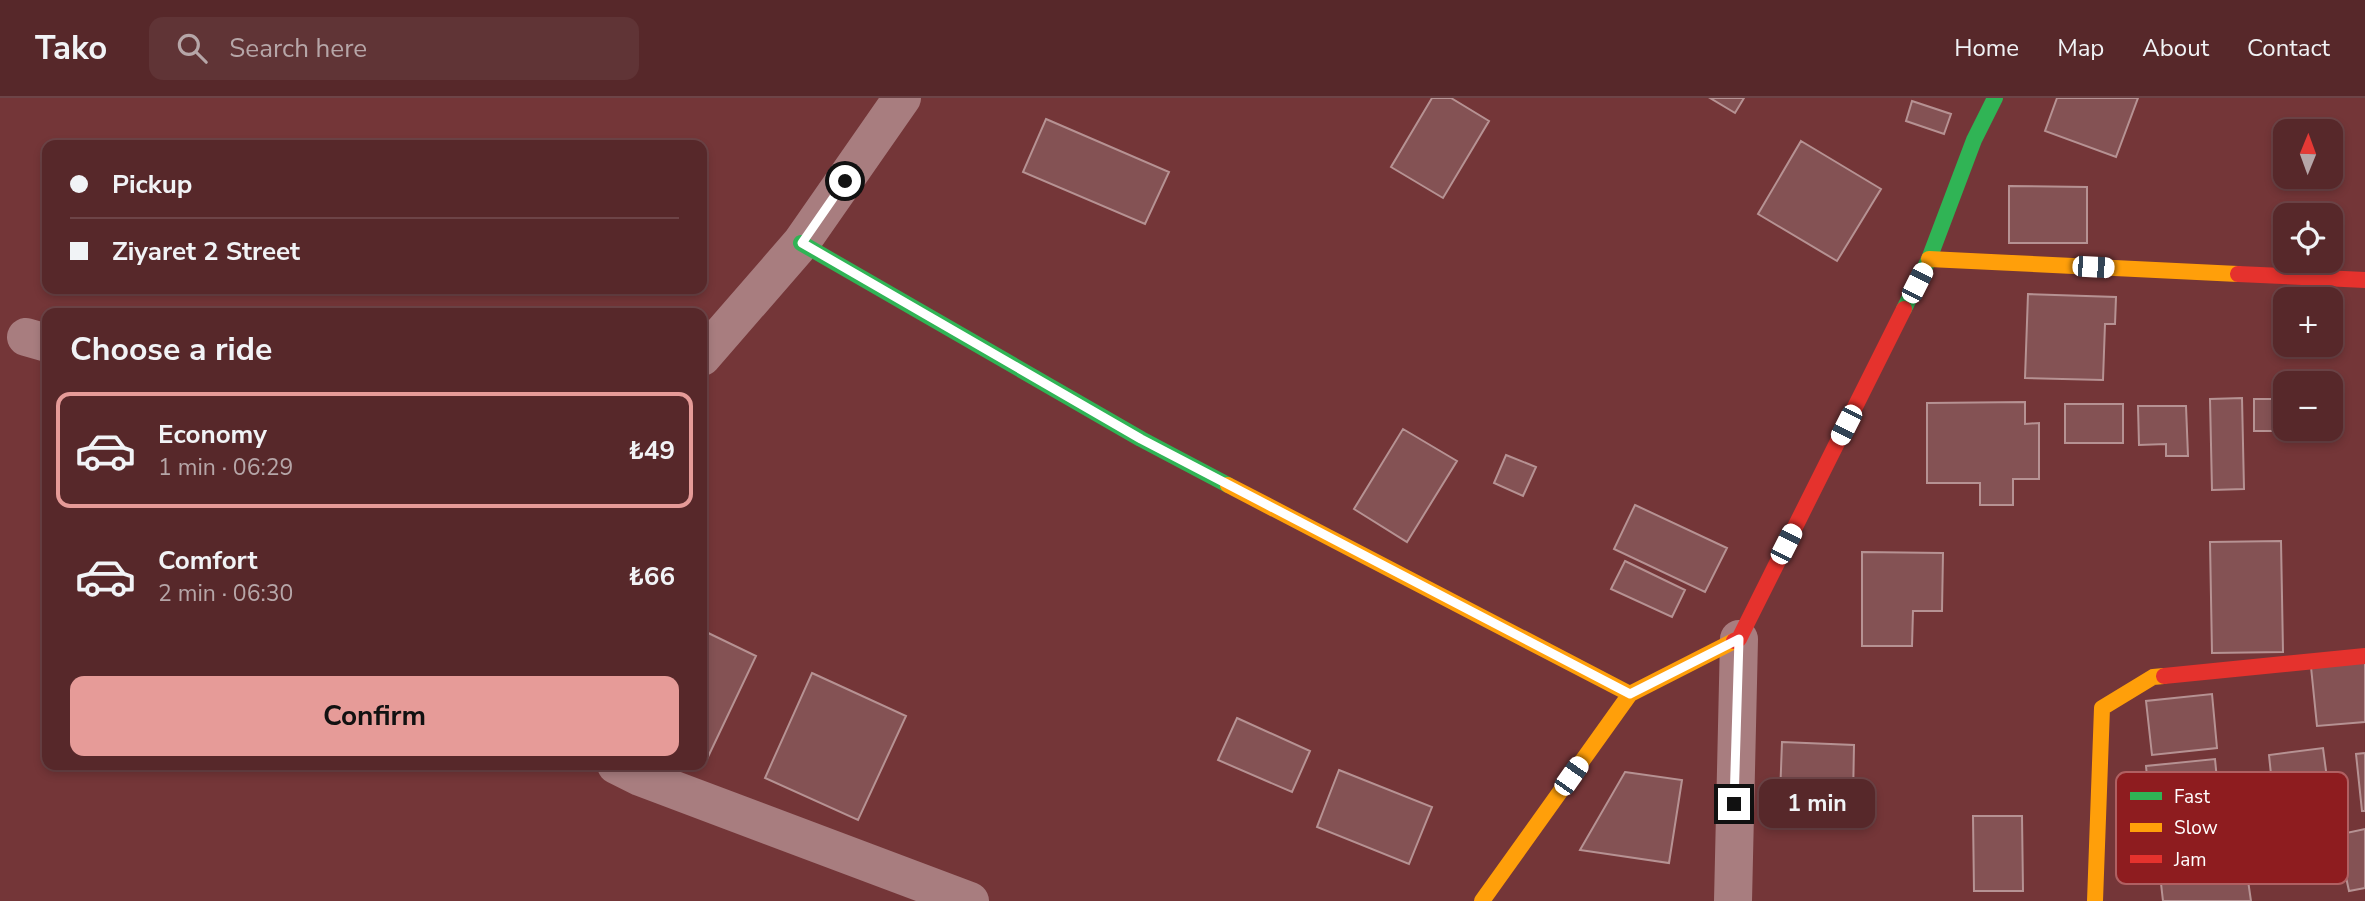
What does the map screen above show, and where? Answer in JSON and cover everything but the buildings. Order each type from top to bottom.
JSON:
[{"type":"street","points":[[707,351],[802,243],[902,98]]},
{"type":"street","points":[[1733,901],[1739,639],[1929,259],[1973,140],[1995,98]]},
{"type":"street","points":[[802,243],[1141,439],[1630,694]]},
{"type":"street","points":[[1929,259],[2365,280]]},
{"type":"street","points":[[1482,901],[1630,694],[1739,639]]},
{"type":"street","points":[[2095,901],[2102,708],[2153,677],[2365,656]]},
{"type":"street","points":[[626,770],[970,901]]},
{"type":"traffic: fast","points":[[1904,309],[1929,259],[1974,140],[1995,98]]},
{"type":"traffic: fast","points":[[801,243],[1141,439],[1228,485]]},
{"type":"traffic: slow","points":[[1929,259],[2238,274]]},
{"type":"traffic: slow","points":[[1228,485],[1630,694]]},
{"type":"traffic: slow","points":[[1482,901],[1630,694],[1734,641]]},
{"type":"traffic: slow","points":[[2095,901],[2102,708],[2153,677],[2164,676]]},
{"type":"traffic: jam","points":[[2238,274],[2365,280]]},
{"type":"traffic: jam","points":[[1734,641],[1739,639],[1904,309]]},
{"type":"traffic: jam","points":[[2164,676],[2365,656]]},
{"type":"route","points":[[845,181],[802,243],[1141,439],[1630,694],[1739,639],[1734,804]]}]
